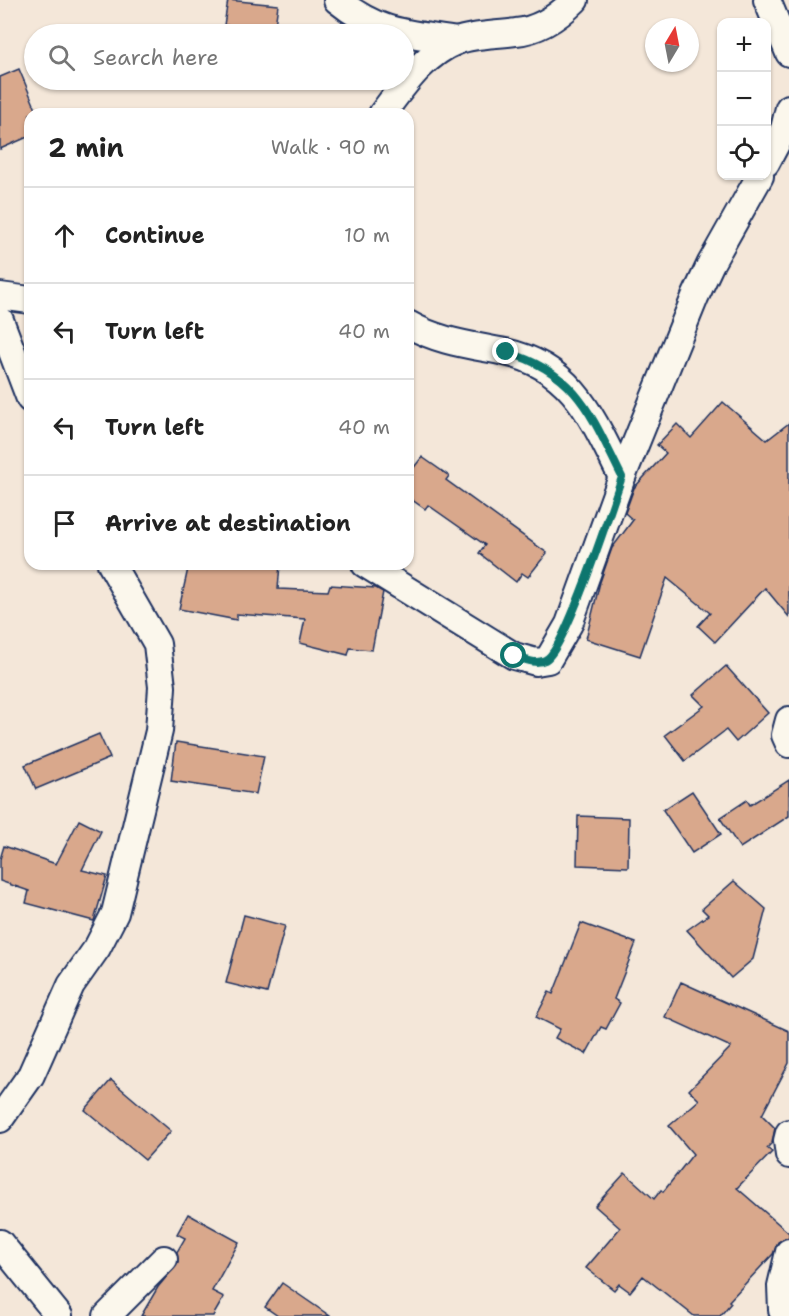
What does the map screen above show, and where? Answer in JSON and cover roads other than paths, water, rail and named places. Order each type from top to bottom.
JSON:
[{"type":"street","points":[[337,0],[358,17],[375,24]]},
{"type":"street","points":[[414,33],[458,40],[520,32],[548,23],[575,0]]},
{"type":"street","points":[[767,0],[789,53]]},
{"type":"street","points":[[414,72],[432,56],[458,40]]},
{"type":"street","points":[[387,108],[400,90]]},
{"type":"street","points":[[771,154],[784,129],[789,108]]},
{"type":"street","points":[[374,570],[514,656],[536,662],[548,660],[569,624],[622,477],[711,263],[758,180]]},
{"type":"street","points":[[0,296],[24,299]]},
{"type":"street","points":[[0,320],[6,358],[24,389]]},
{"type":"street","points":[[414,327],[443,340],[532,360],[554,372],[575,392],[589,412],[622,477]]},
{"type":"street","points":[[0,1119],[31,1075],[71,985],[97,948],[115,913],[159,731],[162,687],[157,644],[114,570]]},
{"type":"street","points":[[789,720],[785,735],[789,744]]},
{"type":"street","points":[[789,1133],[787,1141],[789,1155]]},
{"type":"street","points":[[0,1243],[59,1316]]},
{"type":"street","points":[[789,1252],[780,1301],[782,1310],[789,1316]]},
{"type":"street","points":[[107,1316],[164,1258]]}]
